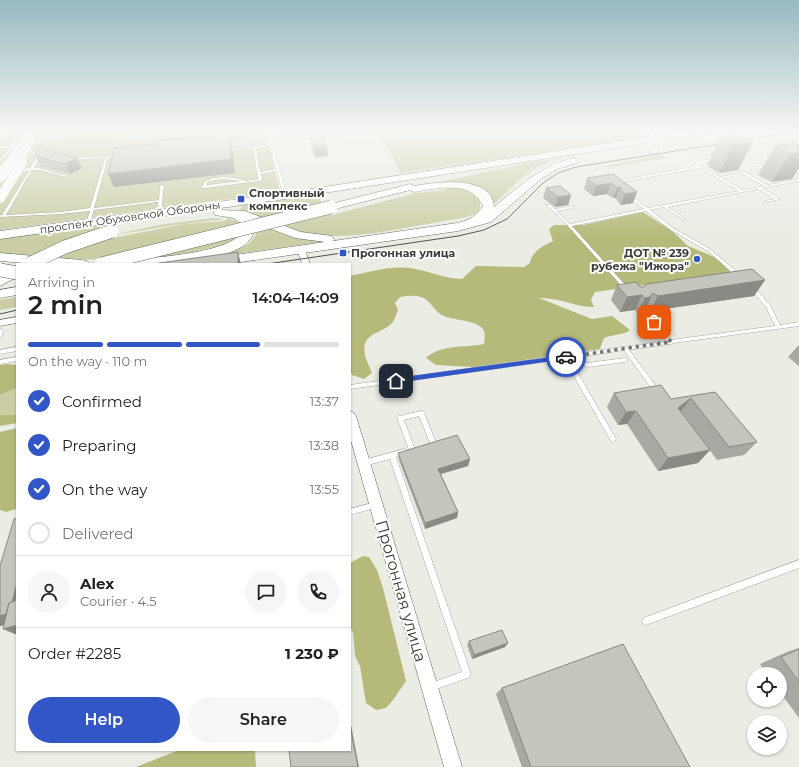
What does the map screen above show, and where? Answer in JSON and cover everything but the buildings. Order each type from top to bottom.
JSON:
[{"type":"highway","points":[[0,176],[7,166]]},
{"type":"main road","points":[[0,198],[20,166]]},
{"type":"main road","name":"проспект Обуховской Обороны","points":[[0,235],[286,196],[486,166]]},
{"type":"main road","points":[[105,263],[500,166]]},
{"type":"main road","name":"проспект Обуховской Обороны","points":[[458,227],[487,219],[537,177],[558,166]]},
{"type":"main road","points":[[207,263],[458,227],[484,215],[489,206],[485,196],[471,188],[453,185],[430,186],[380,195]]},
{"type":"main road","points":[[32,263],[65,247],[112,231],[155,222],[222,212],[239,214],[311,237],[329,239],[378,238]]},
{"type":"main road","points":[[132,263],[222,251],[241,243],[249,234],[249,226],[240,218],[226,215],[201,215]]},
{"type":"main road","points":[[0,257],[70,263]]},
{"type":"main road","points":[[0,270],[16,272]]},
{"type":"main road","points":[[1,291],[16,273]]},
{"type":"main road","points":[[1,291],[16,291]]},
{"type":"street","points":[[301,249],[306,263]]},
{"type":"street","points":[[0,330],[16,321]]},
{"type":"street","name":"Прогонная улица","points":[[351,423],[353,437],[364,463],[453,767]]},
{"type":"lane","points":[[1,216],[33,166]]},
{"type":"lane","points":[[88,223],[105,166]]},
{"type":"lane","points":[[203,187],[260,180],[258,166]]},
{"type":"lane","points":[[277,166],[286,196]]},
{"type":"lane","points":[[718,178],[775,166]]},
{"type":"lane","points":[[603,182],[699,167],[742,192]]},
{"type":"lane","points":[[8,188],[20,170],[31,169],[66,176]]},
{"type":"lane","points":[[259,173],[278,170]]},
{"type":"lane","points":[[596,171],[618,187]]},
{"type":"lane","points":[[743,173],[768,186]]},
{"type":"lane","points":[[570,225],[799,180]]},
{"type":"lane","points":[[794,182],[799,184]]},
{"type":"lane","points":[[159,213],[162,186]]},
{"type":"lane","points":[[759,188],[778,199],[765,202]]},
{"type":"lane","points":[[624,192],[672,229],[709,250],[744,280],[736,281]]},
{"type":"lane","points":[[1,216],[92,210],[160,201]]},
{"type":"lane","points":[[548,205],[570,225],[631,294],[624,295]]},
{"type":"lane","points":[[554,210],[572,207]]},
{"type":"lane","points":[[666,207],[683,219]]},
{"type":"lane","points":[[749,285],[768,306],[778,327]]},
{"type":"lane","points":[[646,312],[671,342]]},
{"type":"lane","points":[[351,387],[799,324]]},
{"type":"lane","points":[[0,352],[16,349]]},
{"type":"lane","points":[[626,349],[657,392]]},
{"type":"lane","points":[[566,357],[588,365],[625,360]]},
{"type":"lane","points":[[566,357],[613,439]]},
{"type":"lane","points":[[0,362],[16,359]]},
{"type":"lane","points":[[412,450],[400,418],[421,413],[434,445],[427,446]]},
{"type":"lane","points":[[364,463],[419,448]]},
{"type":"lane","points":[[392,455],[467,674],[430,688]]},
{"type":"lane","points":[[351,512],[376,505]]},
{"type":"lane","points":[[646,621],[799,564]]},
{"type":"green space","points":[[0,166],[274,166],[280,192],[0,230]]},
{"type":"green space","points":[[397,166],[451,166],[401,173]]},
{"type":"green space","points":[[516,166],[541,166],[524,176],[493,205],[475,189],[464,183],[439,182]]},
{"type":"green space","points":[[446,187],[456,187],[469,191],[480,200],[480,209],[475,214],[463,218],[382,232],[341,236],[321,236],[302,233],[277,226],[238,211],[244,205],[318,194],[325,213],[332,215],[416,193],[445,190],[447,188]]},
{"type":"green space","points":[[643,212],[672,231],[688,246],[714,257],[731,273],[595,292],[591,300],[594,307],[587,307],[553,299],[539,298],[592,319],[612,316],[630,330],[604,338],[600,349],[474,367],[436,365],[426,358],[439,350],[446,348],[484,344],[485,337],[481,327],[477,324],[442,315],[424,298],[413,296],[400,297],[395,303],[398,310],[392,322],[387,327],[368,338],[366,342],[364,348],[365,355],[372,373],[364,379],[352,375],[351,276],[394,268],[409,268],[449,278],[462,279],[476,266],[524,267],[530,263],[533,255],[538,249],[553,241],[549,229],[554,225],[583,225]]},
{"type":"green space","points":[[213,218],[226,219],[173,225],[109,236],[159,225]]},
{"type":"green space","points":[[228,218],[242,224],[236,240],[208,249],[178,255],[119,260],[89,260],[0,253],[0,237],[105,224],[103,232],[108,239],[184,224],[225,221]]},
{"type":"green space","points":[[256,223],[296,237],[321,242],[207,258],[239,249],[249,243],[256,234]]},
{"type":"green space","points":[[16,297],[16,307],[0,310],[0,300]]},
{"type":"green space","points":[[0,365],[16,365],[16,388],[0,395]]},
{"type":"green space","points":[[16,388],[16,415],[0,415],[0,395]]},
{"type":"green space","points":[[0,415],[16,415],[16,423],[0,426]]},
{"type":"green space","points":[[16,428],[16,509],[6,512],[0,510],[0,432]]},
{"type":"green space","points":[[363,556],[369,557],[377,570],[383,588],[406,681],[386,708],[376,710],[366,703],[360,666],[355,656],[353,632],[351,629],[351,562]]},
{"type":"green space","points":[[176,751],[255,751],[256,767],[136,767]]},
{"type":"tram line","points":[[274,263],[458,236],[484,230],[507,219],[543,183],[558,173],[583,166]]},
{"type":"tram line","points":[[0,314],[16,310]]},
{"type":"way so far","points":[[566,357],[671,342],[654,322]]},
{"type":"place","name":"Спортивный комплекс","points":[[241,199]]},
{"type":"place","name":"Прогонная улица","points":[[343,253]]},
{"type":"place","name":"ДОТ № 239 рубежа \"Ижора\"","points":[[697,259]]},
{"type":"route","points":[[396,381],[566,357]]}]
